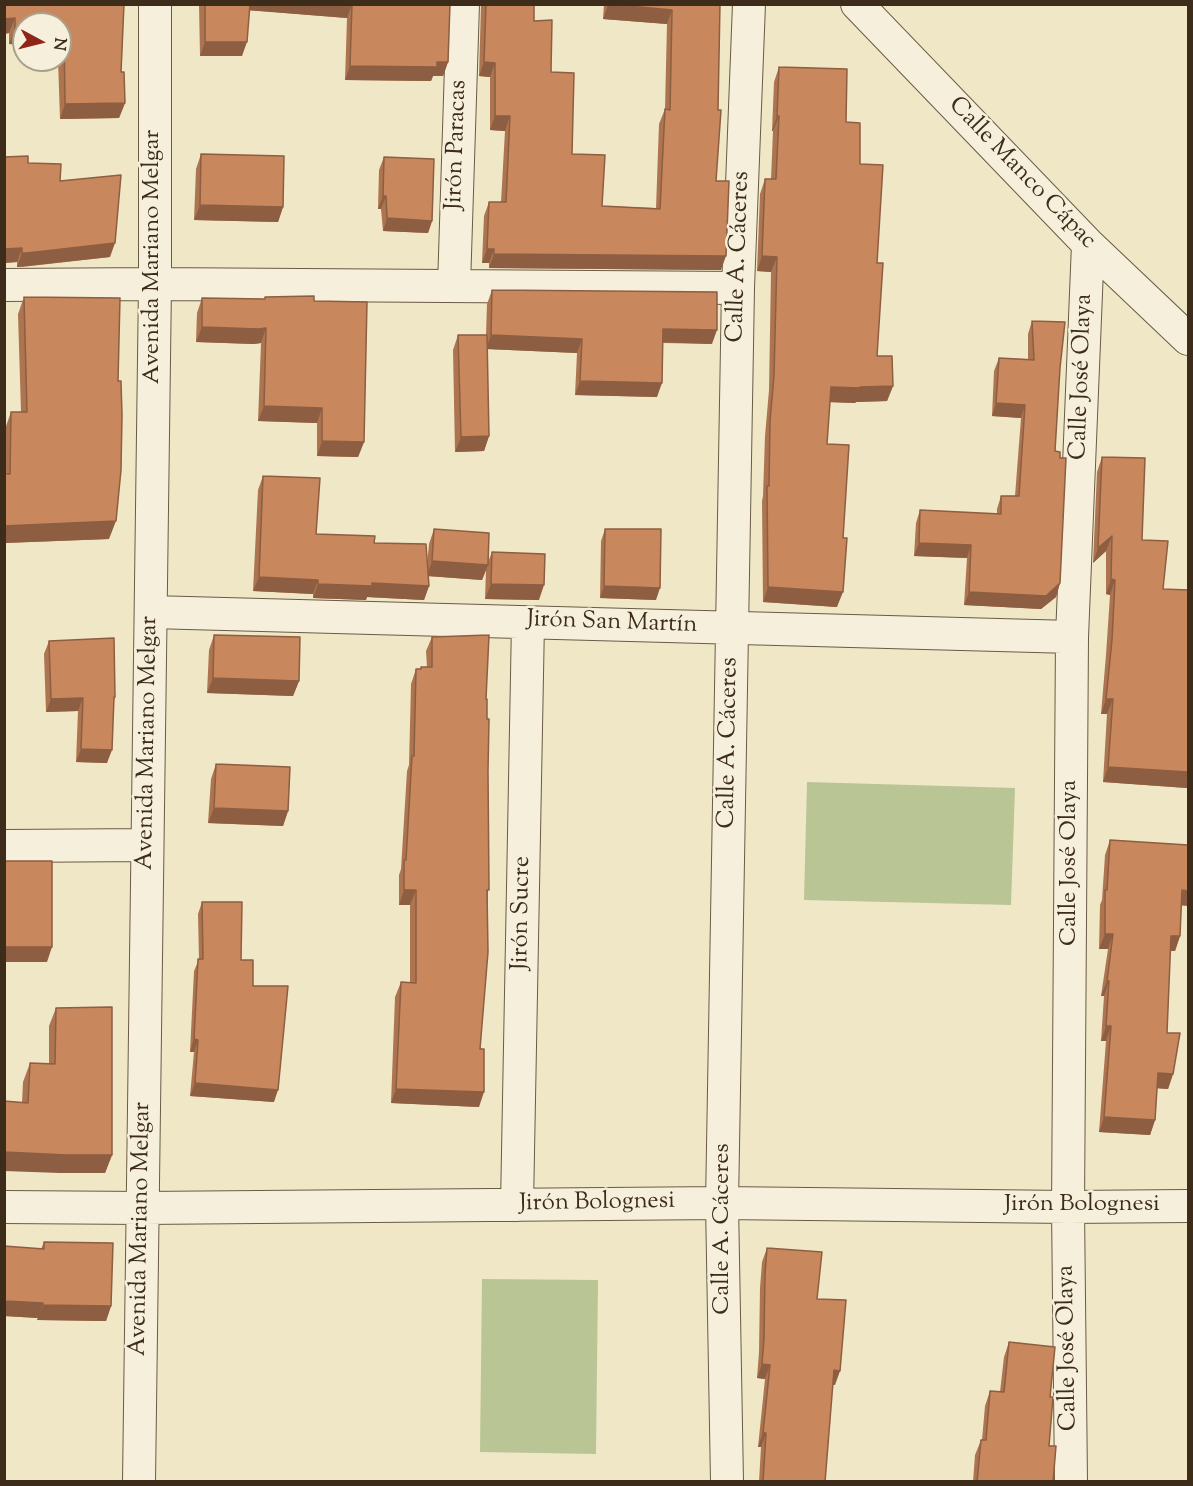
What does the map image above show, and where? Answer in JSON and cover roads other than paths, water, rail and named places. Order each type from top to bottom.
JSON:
[{"type":"street","name":"Avenida Mariano Melgar","points":[[139,1482],[155,284],[155,4]]},
{"type":"street","name":"Jirón Paracas","points":[[454,286],[463,4]]},
{"type":"street","name":"Calle A. Cáceres","points":[[727,1482],[722,1203],[738,288],[749,4]]},
{"type":"street","name":"Calle Manco Cápac","points":[[857,4],[1088,244],[1188,339]]},
{"type":"street","name":"Calle José Olaya","points":[[1071,1482],[1068,1207],[1072,637],[1088,244]]},
{"type":"street","points":[[4,285],[738,288]]},
{"type":"street","name":"Jirón San Martín","points":[[151,612],[1072,637]]},
{"type":"street","name":"Jirón Sucre","points":[[517,1205],[528,622]]},
{"type":"street","points":[[4,846],[147,845]]},
{"type":"street","name":"Jirón Bolognesi","points":[[4,1207],[722,1203],[1188,1206]]}]
